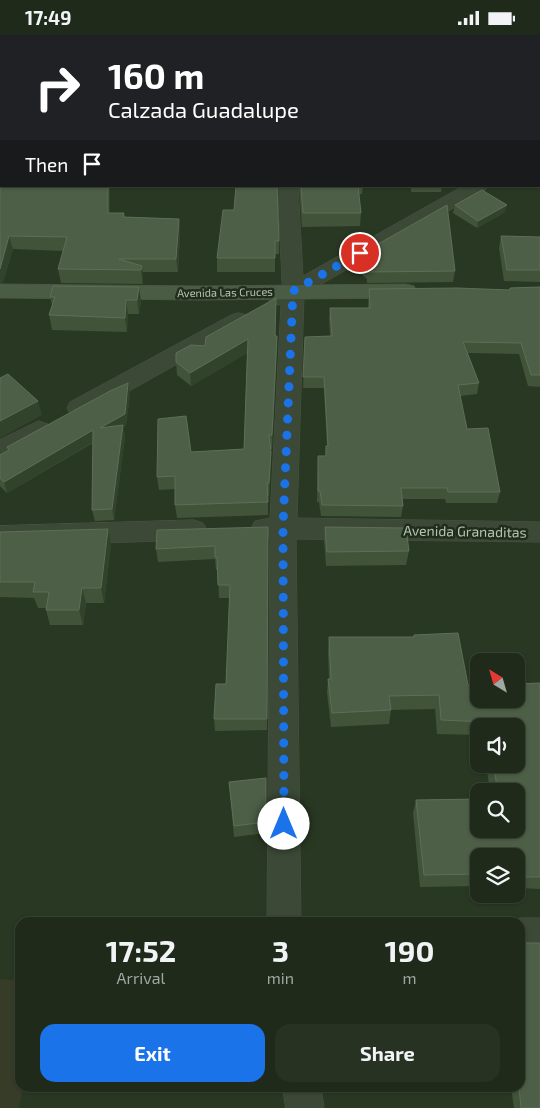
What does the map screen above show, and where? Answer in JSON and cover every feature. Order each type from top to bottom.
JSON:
[{"type":"street","points":[[284,917],[283,527],[293,291],[288,187]]},
{"type":"street","points":[[0,451],[293,291],[476,187]]},
{"type":"street","name":"Avenida Las Cruces","points":[[0,291],[199,293],[421,291]]},
{"type":"street","name":"Avenida Granaditas","points":[[244,528],[283,527],[540,532]]},
{"type":"street","points":[[0,536],[215,529]]},
{"type":"street","points":[[525,935],[540,935]]},
{"type":"street","points":[[303,1092],[305,1108]]},
{"type":"green space","points":[[0,979],[15,980],[15,1092],[22,1092],[19,1108],[0,1108]]},
{"type":"building","points":[[0,187],[108,187],[108,213],[124,213],[123,217],[179,219],[176,259],[119,259],[142,266],[141,270],[58,269],[67,237],[9,236],[0,269]]},
{"type":"building","points":[[236,187],[277,187],[279,241],[275,241],[275,258],[217,258],[223,210],[234,210]]},
{"type":"building","points":[[301,187],[358,187],[361,213],[303,213]]},
{"type":"building","points":[[482,190],[507,205],[478,221],[455,205]]},
{"type":"building","points":[[447,205],[455,271],[368,272],[368,268],[359,261],[348,261]]},
{"type":"building","points":[[501,236],[540,237],[540,270],[507,270]]},
{"type":"building","points":[[53,286],[139,287],[137,300],[126,300],[125,318],[49,315],[55,297],[50,297]]},
{"type":"building","points":[[540,287],[540,375],[531,375],[521,343],[463,342],[479,383],[458,385],[467,429],[488,428],[500,492],[448,492],[447,488],[401,488],[403,506],[322,505],[320,491],[318,491],[318,456],[326,456],[326,446],[328,446],[324,377],[303,377],[305,337],[332,336],[330,308],[370,308],[369,289],[457,288],[510,290],[510,288]]},
{"type":"building","points":[[276,298],[275,336],[277,336],[272,435],[269,435],[271,452],[269,483],[267,483],[268,502],[175,505],[175,476],[157,477],[158,419],[186,416],[191,452],[244,449],[248,339],[190,373],[176,362],[176,353],[191,345],[205,346],[206,337]]},
{"type":"building","points":[[8,374],[38,401],[0,421],[0,378]]},
{"type":"building","points":[[128,383],[125,414],[100,428],[123,425],[112,509],[92,510],[93,430],[4,482],[0,478],[0,455],[9,450],[7,447]]},
{"type":"building","points":[[268,527],[267,719],[214,719],[216,684],[226,684],[230,585],[218,585],[215,546],[156,549],[157,530]]},
{"type":"building","points":[[325,527],[406,528],[409,551],[327,552]]},
{"type":"building","points":[[108,529],[101,588],[82,588],[79,610],[46,610],[49,592],[33,592],[35,582],[0,582],[0,532]]},
{"type":"building","points":[[458,633],[468,685],[470,685],[470,708],[525,708],[525,684],[540,683],[540,877],[525,877],[525,848],[470,848],[470,874],[424,875],[416,800],[470,799],[470,838],[525,838],[525,783],[497,783],[495,773],[525,773],[525,718],[470,718],[470,721],[441,720],[439,695],[389,696],[391,710],[332,713],[328,679],[331,679],[329,637],[414,637],[414,635]]},
{"type":"building","points":[[266,778],[266,822],[234,826],[229,782]]},
{"type":"building","points":[[525,943],[540,943],[540,1108],[521,1108],[519,1092],[525,1092]]},
{"type":"route","points":[[284,824],[283,527],[293,291],[360,253]]}]
